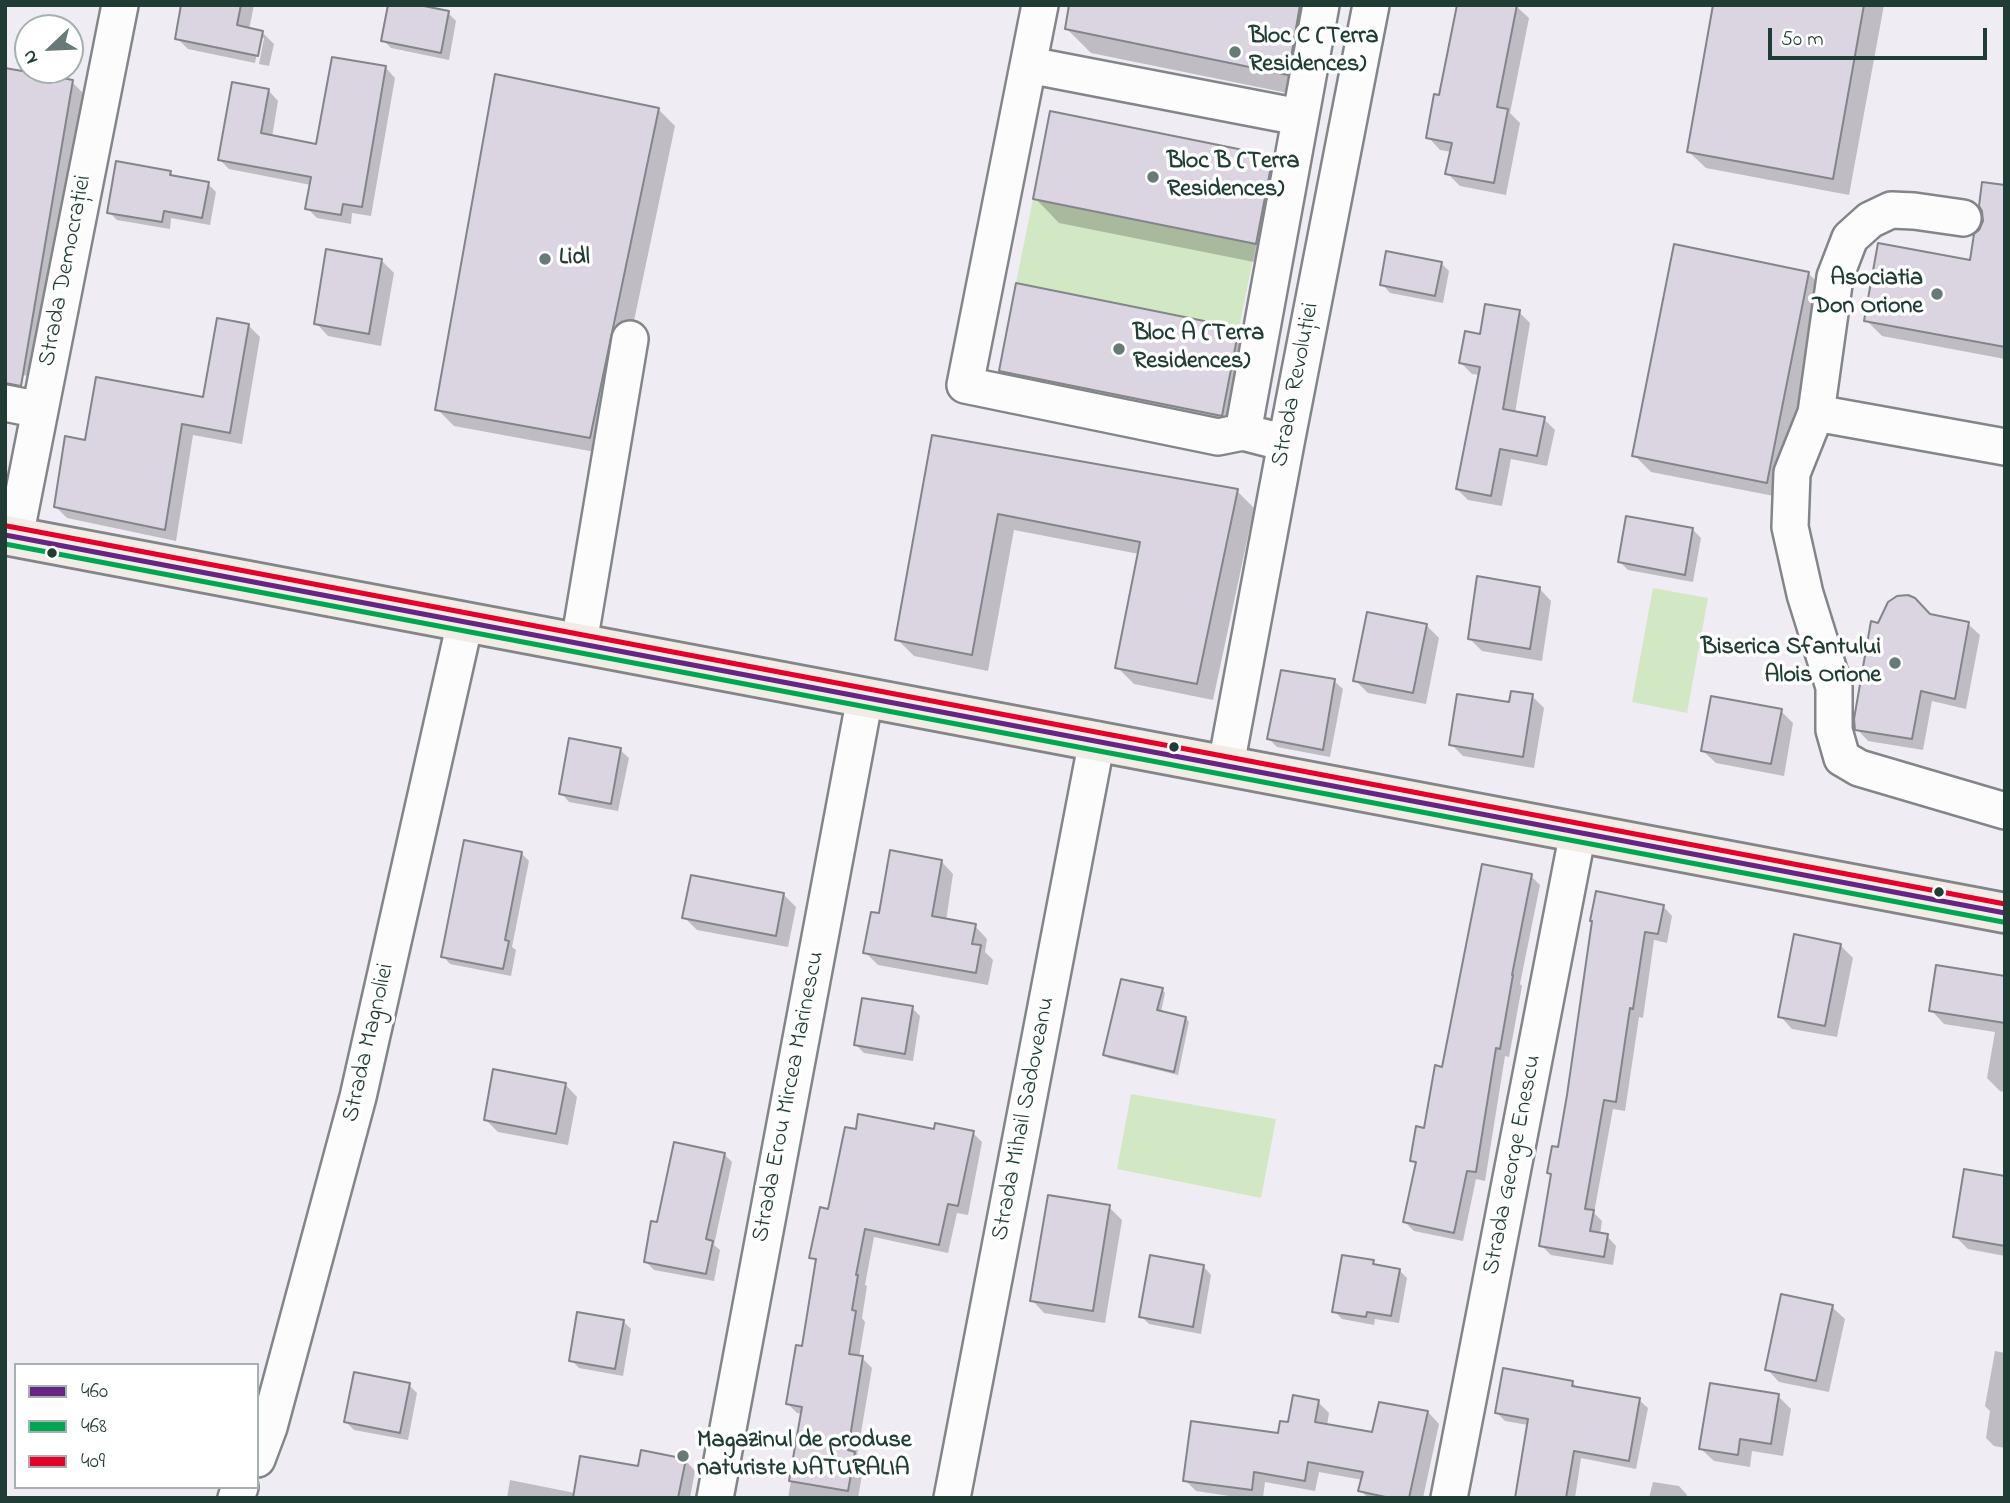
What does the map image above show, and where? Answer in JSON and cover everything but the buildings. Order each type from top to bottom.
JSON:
[{"type":"main road","points":[[10,536],[2005,914]]},
{"type":"street","name":"Strada Democrației","points":[[10,536],[40,410],[120,5]]},
{"type":"street","points":[[1040,5],[965,385],[1218,437],[1243,432],[1286,443]]},
{"type":"street","points":[[1243,432],[1321,5]]},
{"type":"street","name":"Strada Revoluției","points":[[1226,765],[1371,5]]},
{"type":"street","points":[[1029,65],[1299,117]]},
{"type":"street","points":[[1962,218],[1891,210],[1870,220],[1850,238],[1835,277],[1816,413],[1792,473],[1790,527],[1805,594],[1834,687],[1834,730],[1842,758],[1859,768],[2005,811]]},
{"type":"street","points":[[579,643],[630,339]]},
{"type":"street","points":[[5,403],[40,410]]},
{"type":"street","points":[[1816,413],[2005,447]]},
{"type":"street","name":"Strada Magnoliei","points":[[259,1454],[269,1427],[358,1097],[466,622]]},
{"type":"street","name":"Strada Erou Mircea Marinescu","points":[[715,1498],[865,697]]},
{"type":"street","name":"Strada Mihail Sadoveanu","points":[[952,1498],[1097,740]]},
{"type":"street","name":"Strada George Enescu","points":[[1449,1498],[1578,832]]},
{"type":"green space","points":[[1033,199],[1256,244],[1239,328],[1016,283]]},
{"type":"green space","points":[[1653,588],[1708,598],[1687,713],[1632,702]]},
{"type":"green space","points":[[1131,1094],[1276,1119],[1261,1198],[1117,1169]]},
{"type":"transit line","name":"409","points":[[7,526],[2005,904]]},
{"type":"transit line","name":"460","points":[[5,535],[2005,913]]},
{"type":"transit line","name":"468","points":[[5,544],[2003,922]]},
{"type":"place","name":"Bloc C (Terra Residences)","points":[[1235,52]]},
{"type":"place","name":"Bloc B (Terra Residences)","points":[[1153,177]]},
{"type":"place","name":"Lidl","points":[[545,259]]},
{"type":"place","name":"Asociatia Don Orione","points":[[1937,294]]},
{"type":"place","name":"Bloc A (Terra Residences)","points":[[1119,349]]},
{"type":"place","name":"Biserica Sfantului Alois Orione","points":[[1895,663]]},
{"type":"place","name":"Magazinul de produse naturiste NATURALIA","points":[[683,1456]]}]
